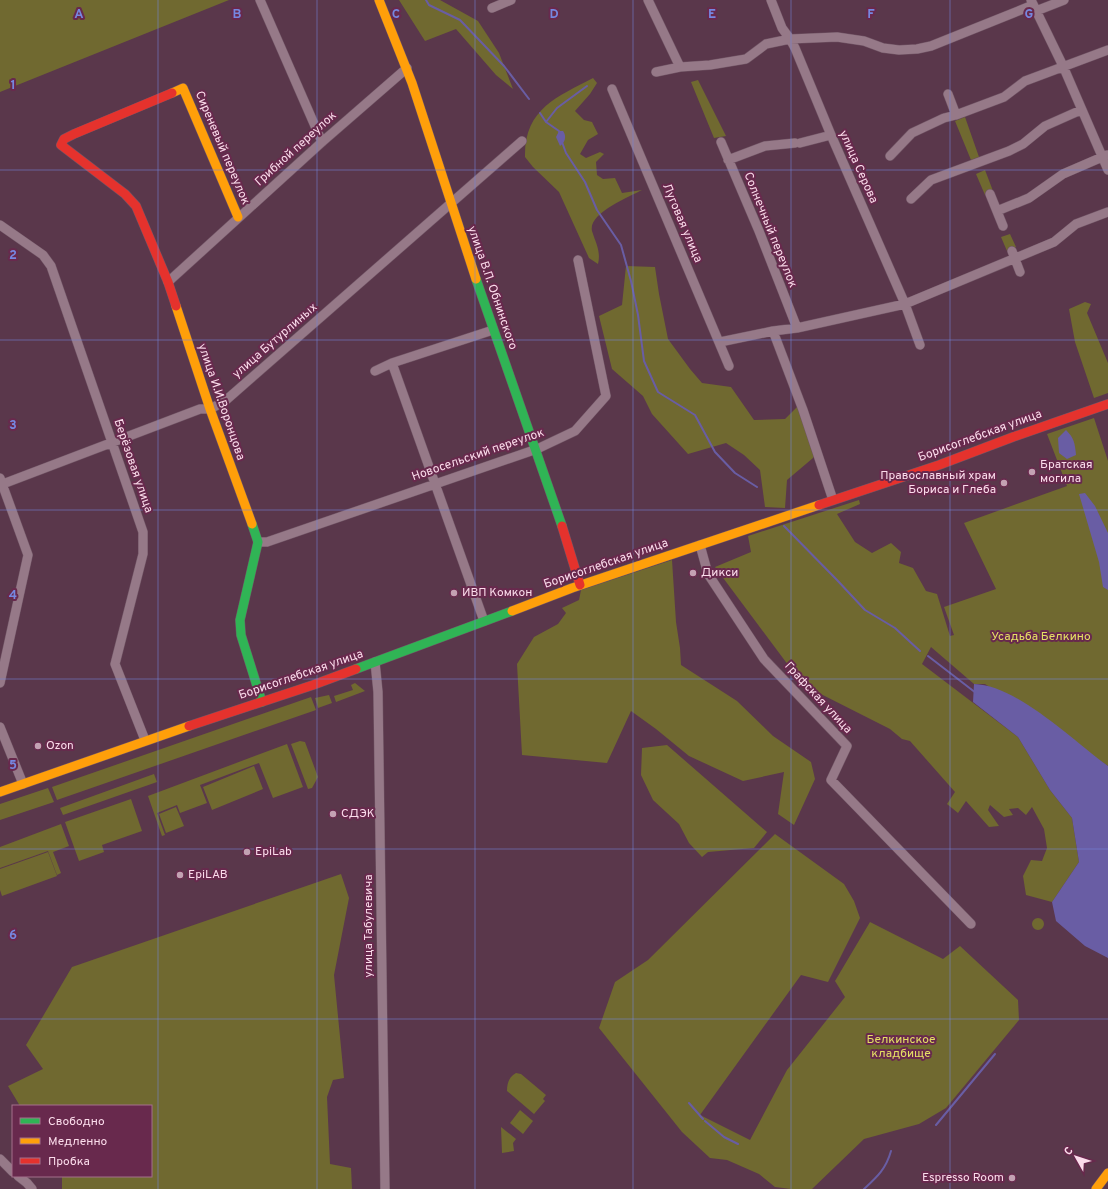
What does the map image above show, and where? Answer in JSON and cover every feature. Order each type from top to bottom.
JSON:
[{"type":"street","points":[[260,0],[322,142]]},
{"type":"street","name":"улица В.П. Обнинского","points":[[379,0],[407,68],[493,330],[537,449],[580,585]]},
{"type":"street","points":[[492,8],[511,0]]},
{"type":"street","points":[[648,0],[680,66]]},
{"type":"street","name":"улица Серова","points":[[771,0],[782,28],[790,38],[905,304],[920,345]]},
{"type":"street","points":[[656,72],[680,66],[710,65],[746,59],[766,44],[790,38],[837,37],[864,41],[883,48],[899,50],[917,49],[931,46],[1034,5],[1064,0]]},
{"type":"street","points":[[1034,5],[1063,66],[1081,110],[1105,155],[1108,170]]},
{"type":"street","points":[[890,156],[912,133],[944,118],[1004,97],[1025,81],[1108,50]]},
{"type":"street","name":"Грибной переулок","points":[[168,282],[238,217],[407,68]]},
{"type":"street","name":"Сиреневый переулок","points":[[61,145],[64,139],[74,134],[183,88],[238,217]]},
{"type":"street","name":"Луговая улица","points":[[612,89],[729,366]]},
{"type":"street","points":[[948,94],[956,115]]},
{"type":"street","points":[[911,199],[931,180],[979,167],[1023,144],[1045,126],[1081,110]]},
{"type":"street","points":[[728,160],[764,146],[798,143],[831,135]]},
{"type":"street","name":"улица Бутурлиных","points":[[1,483],[200,409],[210,409],[225,401],[522,141]]},
{"type":"street","name":"Солнечный переулок","points":[[721,142],[759,231],[797,328]]},
{"type":"street","name":"улица И.И.Воронцова","points":[[61,145],[125,194],[136,206],[168,282],[210,409],[258,542]]},
{"type":"street","points":[[997,211],[1029,198],[1063,174],[1105,155]]},
{"type":"street","points":[[990,194],[1003,226]]},
{"type":"street","points":[[720,342],[773,331],[797,328],[905,304],[1014,255],[1054,242],[1076,224],[1108,212]]},
{"type":"street","name":"Берёзовая улица","points":[[0,225],[43,255],[51,266],[143,532],[143,554],[115,664],[145,740]]},
{"type":"street","points":[[1014,255],[1020,272]]},
{"type":"street","name":"Новосельский переулок","points":[[258,542],[267,542],[537,449],[575,431],[606,396],[578,260]]},
{"type":"street","points":[[375,371],[392,363],[493,330]]},
{"type":"street","points":[[773,331],[803,410],[833,500]]},
{"type":"street","points":[[392,363],[484,621]]},
{"type":"street","name":"Борисоглебская улица","points":[[0,792],[145,740],[262,702],[375,662],[580,585],[939,464],[1108,404]]},
{"type":"street","points":[[0,683],[28,555],[1,483]]},
{"type":"street","points":[[258,542],[240,620],[241,635],[262,702]]},
{"type":"street","name":"Графская улица","points":[[700,545],[708,574],[764,659],[847,746],[831,780],[972,924]]},
{"type":"street","name":"улица Табулевича","points":[[375,662],[378,692],[385,1189]]},
{"type":"street","points":[[0,727],[23,784]]},
{"type":"street","points":[[0,1159],[12,1171]]},
{"type":"street","points":[[1096,1189],[1108,1173]]},
{"type":"street","points":[[19,1177],[32,1189]]},
{"type":"green space","points":[[0,0],[229,0],[0,92]]},
{"type":"green space","points":[[399,0],[440,0],[478,21],[499,53],[513,89],[496,75],[456,29],[425,41]]},
{"type":"green space","points":[[593,78],[597,83],[590,94],[575,111],[584,120],[592,122],[598,134],[588,140],[580,154],[586,158],[600,152],[604,154],[596,162],[597,175],[603,179],[615,178],[622,193],[642,190],[611,206],[596,218],[592,224],[592,231],[598,251],[598,264],[589,258],[559,192],[533,167],[525,157],[526,141],[530,127],[537,116],[555,99]]},
{"type":"green space","points":[[698,80],[726,136],[714,138],[691,82]]},
{"type":"green space","points":[[965,117],[979,157],[971,160],[955,121]]},
{"type":"green space","points":[[985,170],[993,191],[985,195],[976,174]]},
{"type":"green space","points":[[1010,234],[1016,247],[1007,251],[1001,237]]},
{"type":"green space","points":[[626,266],[655,267],[668,339],[702,383],[731,387],[754,420],[785,419],[798,406],[814,456],[787,480],[785,508],[765,507],[760,470],[744,455],[726,443],[688,454],[652,414],[643,396],[612,369],[599,316],[622,305]]},
{"type":"green space","points":[[1085,302],[1091,304],[1087,313],[1108,363],[1108,393],[1094,398],[1075,342],[1069,309]]},
{"type":"green space","name":"Усадьба Белкино","points":[[1094,418],[1108,461],[1108,766],[985,684],[974,684],[931,647],[922,664],[1018,737],[1050,790],[1072,818],[1079,862],[1052,902],[1026,895],[1023,876],[1031,860],[1042,861],[1047,848],[1044,829],[1032,807],[1026,815],[1018,808],[1009,809],[1013,815],[1004,817],[990,805],[988,810],[999,826],[989,827],[966,801],[958,813],[947,804],[955,792],[910,741],[902,739],[890,729],[803,685],[715,567],[751,552],[748,536],[859,500],[860,504],[837,514],[855,542],[872,553],[891,543],[901,552],[899,563],[913,568],[926,591],[937,594],[950,636],[954,635],[944,607],[996,589],[964,523],[1067,486],[1047,434]]},
{"type":"green space","points":[[672,560],[676,622],[681,665],[737,701],[773,736],[811,762],[815,779],[794,825],[778,814],[784,772],[743,781],[689,756],[631,711],[607,763],[522,755],[517,664],[534,637],[558,624],[566,613],[562,608],[579,600],[581,590]]},
{"type":"green space","points":[[355,683],[365,691],[336,702],[334,696],[353,690],[351,685]]},
{"type":"green space","points":[[329,695],[332,703],[318,708],[315,698]]},
{"type":"green space","points":[[311,697],[316,710],[57,800],[52,787]]},
{"type":"green space","points":[[300,741],[305,742],[318,777],[312,788],[308,789],[291,744]]},
{"type":"green space","points":[[287,744],[303,787],[273,798],[259,763],[200,785],[207,803],[180,813],[177,805],[157,813],[165,835],[162,836],[148,796]]},
{"type":"green space","points":[[667,745],[767,832],[754,848],[708,852],[702,857],[689,843],[679,824],[653,800],[641,775],[642,748]]},
{"type":"green space","points":[[254,766],[263,789],[212,810],[203,787]]},
{"type":"green space","points":[[154,774],[157,782],[63,815],[60,808]]},
{"type":"green space","points":[[48,788],[54,802],[0,820],[0,804]]},
{"type":"green space","points":[[131,799],[142,831],[102,845],[104,852],[79,861],[65,822]]},
{"type":"green space","points":[[176,807],[184,826],[166,833],[159,814]]},
{"type":"green space","points":[[61,824],[69,846],[53,852],[61,873],[57,875],[48,851],[0,868],[0,847]]},
{"type":"green space","name":"Белкинское кладбище","points":[[775,834],[844,884],[854,901],[860,918],[828,982],[801,975],[700,1115],[750,1140],[787,1070],[845,997],[835,981],[870,922],[943,959],[960,946],[1018,1000],[1019,1020],[946,1108],[919,1124],[864,1139],[812,1189],[775,1187],[759,1174],[727,1160],[710,1158],[682,1132],[599,1028],[615,982],[648,960]]},
{"type":"green space","points":[[48,852],[57,876],[2,896],[0,890],[0,869]]},
{"type":"green space","points":[[341,874],[349,898],[334,975],[344,1078],[333,1080],[327,1097],[330,1164],[351,1168],[352,1189],[62,1189],[62,1177],[152,1177],[152,1105],[19,1105],[8,1086],[43,1069],[26,1045],[72,967]]},
{"type":"green space","points":[[1036,918],[1040,918],[1044,924],[1040,930],[1036,930],[1032,926],[1032,922]]},
{"type":"green space","points":[[516,1073],[521,1074],[546,1095],[543,1099],[545,1101],[534,1114],[507,1091],[509,1080]]},
{"type":"green space","points":[[520,1110],[533,1121],[523,1134],[510,1123]]},
{"type":"green space","points":[[501,1127],[516,1139],[513,1143],[514,1151],[502,1153]]},
{"type":"shaded area","points":[[559,131],[563,131],[565,137],[560,146],[556,137]]},
{"type":"shaded area","points":[[1066,430],[1074,441],[1076,455],[1067,459],[1059,453],[1058,438]]},
{"type":"shaded area","points":[[1085,493],[1095,506],[1108,533],[1108,590],[1103,587],[1099,562],[1079,494]]},
{"type":"shaded area","points":[[974,684],[991,687],[1026,704],[1062,729],[1108,766],[1108,958],[1085,946],[1056,921],[1052,902],[1079,862],[1072,818],[1050,790],[1018,737],[973,702]]},
{"type":"waterway","points":[[426,0],[429,5],[460,20],[504,66],[529,99]]},
{"type":"waterway","points":[[546,122],[557,108],[587,86]]},
{"type":"waterway","points":[[540,113],[546,122],[559,131],[560,134]]},
{"type":"waterway","points":[[562,142],[566,153],[585,182],[597,210],[621,245],[631,281],[638,315],[644,361],[658,392],[695,415],[715,452],[735,473],[757,487]]},
{"type":"waterway","points":[[784,526],[865,610],[895,628],[920,651]]},
{"type":"waterway","points":[[928,656],[976,693]]},
{"type":"waterway","points":[[936,1125],[995,1054]]},
{"type":"waterway","points":[[689,1103],[703,1119]]},
{"type":"waterway","points":[[705,1121],[724,1137],[738,1144]]},
{"type":"waterway","points":[[864,1189],[884,1168],[891,1151]]},
{"type":"traffic: fast","points":[[476,279],[562,526]]},
{"type":"traffic: fast","points":[[252,524],[258,542],[240,620],[241,635],[262,702]]},
{"type":"traffic: fast","points":[[356,669],[512,611]]},
{"type":"traffic: slow","points":[[379,0],[412,83],[476,279]]},
{"type":"traffic: slow","points":[[172,93],[183,88],[238,217]]},
{"type":"traffic: slow","points":[[176,306],[210,409],[252,524]]},
{"type":"traffic: slow","points":[[512,611],[572,588],[819,505]]},
{"type":"traffic: slow","points":[[0,792],[189,726]]},
{"type":"traffic: slow","points":[[1096,1189],[1108,1173]]},
{"type":"traffic: jam","points":[[172,93],[74,134],[64,139],[61,145],[125,194],[136,206],[168,282],[176,306]]},
{"type":"traffic: jam","points":[[819,505],[939,465],[1013,437],[1108,404]]},
{"type":"traffic: jam","points":[[562,526],[580,585]]},
{"type":"traffic: jam","points":[[189,726],[313,685],[356,669]]},
{"type":"place","name":"Братская могила","points":[[1032,472]]},
{"type":"place","name":"Православный храм Бориса и Глеба","points":[[1004,483]]},
{"type":"place","name":"Дикси","points":[[693,573]]},
{"type":"place","name":"ИВП Комкон","points":[[454,593]]},
{"type":"place","name":"Ozon","points":[[38,746]]},
{"type":"place","name":"СДЭК","points":[[333,814]]},
{"type":"place","name":"EpiLab","points":[[247,852]]},
{"type":"place","name":"EpiLAB","points":[[180,875]]},
{"type":"place","name":"Espresso Room","points":[[1012,1178]]}]
